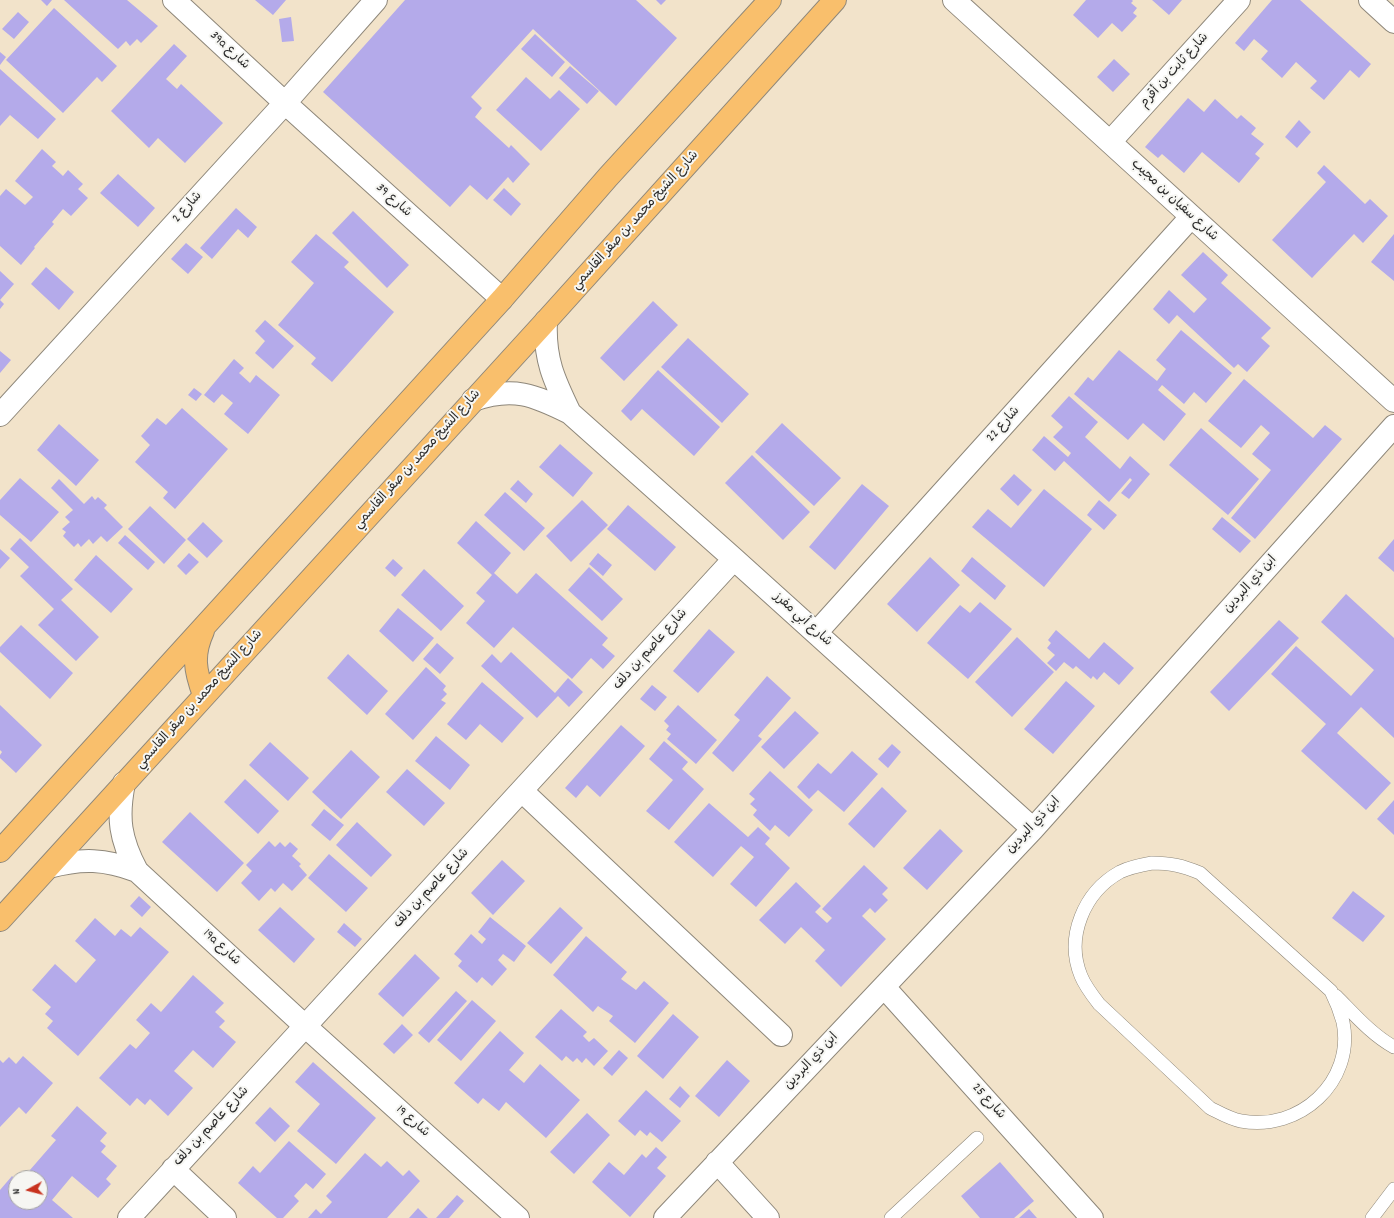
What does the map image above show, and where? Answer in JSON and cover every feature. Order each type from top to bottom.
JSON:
[{"type":"main road","points":[[0,851],[502,299],[608,177],[770,0]]},
{"type":"main road","name":"شارع الشيخ محمد بن صقر القاسمي","points":[[0,920],[546,321],[835,0]]},
{"type":"main road","points":[[204,695],[196,668],[196,654],[197,643],[205,626]]},
{"type":"street","name":"39a شارع","points":[[174,0],[284,102]]},
{"type":"street","name":"شارع 2","points":[[0,415],[376,0]]},
{"type":"street","name":"شارع سفيان بن مجيب","points":[[954,0],[1394,401]]},
{"type":"street","name":"شارع ثابت بن أقرم","points":[[1110,142],[1239,0]]},
{"type":"street","name":"شارع 39","points":[[284,102],[502,299]]},
{"type":"street","name":"شارع 22","points":[[816,633],[1191,217]]},
{"type":"street","name":"شارع أبي مفرز","points":[[546,321],[545,342],[548,363],[570,413]]},
{"type":"street","name":"شارع أبي مفرز","points":[[473,400],[496,394],[521,394],[544,400],[570,413],[1033,829]]},
{"type":"street","name":"ابن ذي البردين","points":[[665,1218],[1033,829],[1394,426]]},
{"type":"street","name":"شارع عاصم بن دلف","points":[[129,1218],[734,559]]},
{"type":"street","name":"19a شارع","points":[[124,783],[120,801],[120,819],[123,837],[129,855],[137,871],[305,1026]]},
{"type":"street","points":[[522,791],[781,1035]]},
{"type":"street","name":"19a شارع","points":[[49,867],[66,862],[84,860],[102,861],[137,871]]},
{"type":"street","name":"شارع 25","points":[[884,987],[1092,1218]]},
{"type":"street","name":"شارع 19","points":[[305,1026],[518,1218]]},
{"type":"street","points":[[717,1162],[768,1218]]},
{"type":"street","points":[[173,1169],[225,1218]]},
{"type":"lane","points":[[1330,991],[1338,1006],[1343,1023],[1344,1041],[1342,1058],[1336,1074],[1327,1089],[1316,1101],[1303,1111],[1288,1118],[1272,1122],[1256,1123],[1240,1121],[1210,1108],[1099,1004],[1088,991],[1080,975],[1076,952],[1078,923],[1094,892],[1120,872],[1136,866],[1152,863],[1168,863],[1200,873],[1330,991],[1371,1030],[1394,1047]]},
{"type":"lane","points":[[891,1218],[977,1138]]},
{"type":"lane","points":[[1372,1218],[1394,1189]]},
{"type":"building","points":[[41,0],[52,0],[47,6]]},
{"type":"building","points":[[64,0],[127,0],[158,26],[141,43],[137,39],[130,46],[126,41],[118,49]]},
{"type":"building","points":[[255,0],[286,0],[273,15]]},
{"type":"building","points":[[405,0],[636,0],[677,38],[616,106],[533,29],[471,97],[482,108],[475,117],[509,148],[511,145],[530,164],[513,183],[508,177],[487,200],[470,185],[450,207],[323,92]]},
{"type":"building","points":[[656,0],[666,0],[661,5]]},
{"type":"building","points":[[1086,0],[1132,0],[1133,1],[1131,3],[1137,8],[1133,13],[1137,16],[1122,32],[1112,23],[1098,38],[1073,15]]},
{"type":"building","points":[[1152,0],[1182,0],[1169,15]]},
{"type":"building","points":[[1272,0],[1300,0],[1371,64],[1359,78],[1350,70],[1324,100],[1310,88],[1317,81],[1296,62],[1282,78],[1261,59],[1268,51],[1254,39],[1244,51],[1235,43]]},
{"type":"building","points":[[54,8],[117,66],[102,82],[97,77],[63,113],[6,60]]},
{"type":"building","points":[[18,12],[29,22],[14,39],[2,29]]},
{"type":"building","points":[[291,17],[294,41],[282,42],[279,19]]},
{"type":"building","points":[[535,34],[565,62],[552,77],[521,49]]},
{"type":"building","points":[[174,44],[187,56],[166,79],[177,89],[181,84],[223,123],[185,163],[158,138],[149,148],[111,111]]},
{"type":"building","points":[[0,52],[6,57],[0,65]]},
{"type":"building","points":[[1114,59],[1130,74],[1113,92],[1097,77]]},
{"type":"building","points":[[570,66],[599,91],[587,104],[559,78]]},
{"type":"building","points":[[0,69],[56,119],[38,139],[10,115],[0,126]]},
{"type":"building","points":[[526,77],[550,99],[559,90],[580,109],[541,151],[496,110]]},
{"type":"building","points":[[1188,98],[1204,112],[1215,99],[1237,119],[1241,115],[1256,128],[1251,134],[1264,144],[1255,154],[1260,158],[1239,183],[1202,152],[1184,173],[1162,154],[1158,158],[1145,147]]},
{"type":"building","points":[[1299,120],[1311,132],[1297,148],[1285,137]]},
{"type":"building","points":[[42,149],[56,162],[52,166],[63,176],[68,170],[83,184],[78,189],[88,198],[71,216],[63,209],[52,222],[54,224],[21,265],[0,246],[0,196],[6,189],[25,205],[33,197],[15,181]]},
{"type":"building","points":[[1324,165],[1365,204],[1370,199],[1388,216],[1363,243],[1354,234],[1312,278],[1272,240],[1326,182],[1317,173]]},
{"type":"building","points":[[118,174],[155,208],[138,227],[100,193]]},
{"type":"building","points":[[504,188],[521,204],[511,216],[493,200]]},
{"type":"building","points":[[236,208],[257,227],[248,238],[238,229],[212,259],[200,248]]},
{"type":"building","points":[[353,211],[409,265],[387,288],[332,233]]},
{"type":"building","points":[[316,234],[349,262],[344,267],[394,312],[332,382],[311,364],[316,358],[278,325],[314,283],[291,262]]},
{"type":"building","points":[[1394,234],[1394,281],[1371,262]]},
{"type":"building","points":[[186,243],[203,257],[188,274],[171,259]]},
{"type":"building","points":[[1203,252],[1228,275],[1221,283],[1271,328],[1261,338],[1270,346],[1247,372],[1238,364],[1234,368],[1177,315],[1169,324],[1153,309],[1169,290],[1194,313],[1207,299],[1181,275]]},
{"type":"building","points":[[46,267],[74,292],[59,310],[31,284]]},
{"type":"building","points":[[0,271],[14,284],[0,300]]},
{"type":"building","points":[[0,300],[4,304],[0,309]]},
{"type":"building","points":[[653,301],[678,325],[624,381],[600,358]]},
{"type":"building","points":[[265,320],[294,346],[273,369],[255,353],[265,341],[255,331]]},
{"type":"building","points":[[1181,330],[1232,373],[1206,403],[1194,392],[1184,404],[1162,385],[1158,390],[1186,414],[1164,441],[1143,423],[1128,440],[1074,394],[1088,377],[1093,381],[1119,350],[1157,381],[1166,369],[1156,360]]},
{"type":"building","points":[[688,338],[749,394],[722,423],[661,367]]},
{"type":"building","points":[[0,351],[11,360],[0,373]]},
{"type":"building","points":[[234,359],[244,368],[239,373],[250,383],[256,375],[280,395],[248,434],[224,414],[233,403],[222,394],[214,403],[204,395]]},
{"type":"building","points":[[658,370],[720,427],[694,456],[642,409],[631,421],[621,411]]},
{"type":"building","points":[[1244,379],[1313,438],[1325,425],[1342,439],[1255,539],[1231,518],[1271,470],[1252,454],[1270,433],[1261,425],[1241,448],[1208,421]]},
{"type":"building","points":[[194,388],[202,394],[196,401],[188,395]]},
{"type":"building","points":[[1069,396],[1098,422],[1085,437],[1120,469],[1130,456],[1150,474],[1129,499],[1121,493],[1132,480],[1130,478],[1109,502],[1064,461],[1055,471],[1032,450],[1044,436],[1068,457],[1071,453],[1053,437],[1063,427],[1051,416]]},
{"type":"building","points":[[182,408],[228,449],[175,509],[163,498],[168,492],[135,462],[150,445],[141,436],[157,418],[166,425]]},
{"type":"building","points":[[782,423],[841,478],[814,506],[755,452]]},
{"type":"building","points":[[59,424],[99,460],[76,486],[37,450]]},
{"type":"building","points":[[1201,428],[1259,479],[1228,515],[1169,465]]},
{"type":"building","points":[[560,444],[593,473],[573,497],[539,467]]},
{"type":"building","points":[[752,455],[810,512],[783,540],[725,483]]},
{"type":"building","points":[[1014,474],[1032,490],[1018,506],[1000,489]]},
{"type":"building","points":[[20,478],[59,512],[31,542],[0,515],[0,500]]},
{"type":"building","points":[[59,479],[84,504],[92,496],[95,500],[98,497],[107,505],[104,508],[123,527],[107,542],[101,536],[93,544],[89,539],[81,547],[78,543],[74,547],[63,536],[66,532],[62,529],[70,522],[65,517],[73,510],[51,488]]},
{"type":"building","points":[[518,480],[533,494],[526,503],[510,489]]},
{"type":"building","points":[[862,484],[889,506],[835,570],[809,547]]},
{"type":"building","points":[[1044,489],[1092,529],[1044,587],[972,527],[988,509],[1011,528]]},
{"type":"building","points":[[505,492],[545,528],[524,551],[484,515]]},
{"type":"building","points":[[582,500],[608,525],[571,562],[546,536]]},
{"type":"building","points":[[1099,500],[1117,515],[1104,530],[1087,515]]},
{"type":"building","points":[[628,505],[676,547],[655,571],[607,529]]},
{"type":"building","points":[[150,506],[186,540],[164,564],[128,529]]},
{"type":"building","points":[[1222,517],[1251,541],[1240,553],[1212,529]]},
{"type":"building","points":[[476,521],[511,553],[494,573],[517,594],[536,573],[608,638],[602,645],[615,656],[603,669],[591,658],[572,679],[513,627],[494,648],[466,623],[485,601],[476,593],[492,575],[457,543]]},
{"type":"building","points":[[203,522],[223,541],[207,558],[187,539]]},
{"type":"building","points":[[125,535],[155,562],[148,570],[118,543]]},
{"type":"building","points":[[20,538],[73,589],[61,600],[99,637],[76,661],[38,625],[54,609],[20,576],[29,567],[10,549]]},
{"type":"building","points":[[1394,539],[1394,572],[1378,558]]},
{"type":"building","points":[[0,549],[10,558],[0,569]]},
{"type":"building","points":[[189,553],[199,562],[186,575],[177,566]]},
{"type":"building","points":[[598,553],[612,565],[603,576],[589,564]]},
{"type":"building","points":[[96,555],[133,589],[111,613],[74,580]]},
{"type":"building","points":[[930,557],[960,585],[917,632],[887,604]]},
{"type":"building","points":[[972,557],[1006,586],[995,600],[961,571]]},
{"type":"building","points":[[393,559],[403,568],[395,577],[385,568]]},
{"type":"building","points":[[589,567],[623,599],[602,621],[568,590]]},
{"type":"building","points":[[424,569],[464,606],[441,631],[401,595]]},
{"type":"building","points":[[1346,594],[1394,638],[1394,738],[1361,707],[1337,733],[1391,783],[1366,810],[1301,751],[1326,724],[1271,674],[1296,646],[1351,696],[1374,670],[1321,622]]},
{"type":"building","points":[[980,602],[1012,629],[968,679],[927,643],[960,605],[970,613]]},
{"type":"building","points":[[398,608],[434,638],[413,662],[379,631]]},
{"type":"building","points":[[1279,620],[1299,638],[1229,711],[1210,692]]},
{"type":"building","points":[[21,625],[73,673],[50,699],[0,652],[0,647]]},
{"type":"building","points":[[709,629],[735,652],[698,693],[673,671]]},
{"type":"building","points":[[1056,630],[1089,659],[1104,642],[1134,668],[1119,685],[1104,672],[1097,680],[1093,676],[1091,679],[1076,666],[1073,669],[1064,662],[1056,671],[1047,663],[1055,655],[1047,648],[1051,643],[1048,640]]},
{"type":"building","points":[[1017,637],[1054,672],[1012,717],[975,682]]},
{"type":"building","points":[[437,643],[454,658],[440,674],[423,659]]},
{"type":"building","points":[[511,652],[555,693],[568,678],[583,692],[569,707],[558,696],[537,718],[481,666],[492,654],[501,663]]},
{"type":"building","points":[[348,654],[388,691],[367,715],[327,678]]},
{"type":"building","points":[[426,667],[446,686],[443,690],[447,694],[441,700],[446,703],[413,740],[385,714]]},
{"type":"building","points":[[767,676],[791,698],[758,736],[762,739],[733,772],[712,753],[740,720],[734,715]]},
{"type":"building","points":[[1066,681],[1095,706],[1053,754],[1024,729]]},
{"type":"building","points":[[482,682],[524,718],[502,743],[480,724],[466,740],[447,724]]},
{"type":"building","points":[[652,685],[667,697],[655,711],[640,699]]},
{"type":"building","points":[[0,705],[42,745],[16,773],[0,758],[2,752],[0,750]]},
{"type":"building","points":[[678,705],[717,740],[696,764],[667,739],[671,734],[666,730],[669,726],[664,721]]},
{"type":"building","points":[[795,711],[819,733],[784,769],[761,747]]},
{"type":"building","points":[[621,725],[645,746],[600,797],[587,785],[576,798],[565,788]]},
{"type":"building","points":[[436,736],[470,765],[450,790],[415,761]]},
{"type":"building","points":[[664,741],[688,762],[682,769],[704,789],[669,830],[646,811],[673,780],[649,759]]},
{"type":"building","points":[[270,742],[309,778],[288,801],[249,765]]},
{"type":"building","points":[[892,744],[901,752],[888,768],[878,759]]},
{"type":"building","points":[[351,750],[380,777],[341,819],[312,792]]},
{"type":"building","points":[[852,751],[878,774],[844,812],[818,790],[809,799],[797,787],[818,763],[831,774]]},
{"type":"building","points":[[407,769],[445,803],[424,826],[386,792]]},
{"type":"building","points":[[770,771],[813,810],[789,837],[775,825],[770,831],[753,815],[757,810],[750,804],[755,799],[749,794]]},
{"type":"building","points":[[245,779],[279,811],[258,834],[224,802]]},
{"type":"building","points":[[882,787],[907,811],[874,848],[848,824]]},
{"type":"building","points":[[1394,800],[1394,835],[1377,819]]},
{"type":"building","points":[[709,803],[748,837],[758,827],[770,838],[765,844],[790,868],[756,907],[730,884],[754,857],[741,846],[713,877],[674,842]]},
{"type":"building","points":[[324,809],[344,825],[330,841],[311,825]]},
{"type":"building","points":[[190,812],[244,863],[217,892],[162,842]]},
{"type":"building","points":[[357,822],[392,855],[371,877],[336,845]]},
{"type":"building","points":[[940,829],[963,851],[927,890],[903,868]]},
{"type":"building","points":[[269,841],[275,847],[280,842],[285,847],[290,842],[298,849],[292,856],[301,864],[299,866],[307,875],[292,891],[283,883],[275,892],[271,888],[259,901],[241,883],[252,871],[246,865]]},
{"type":"building","points":[[329,854],[368,888],[346,912],[308,878]]},
{"type":"building","points":[[502,860],[525,881],[493,915],[471,893]]},
{"type":"building","points":[[864,865],[888,888],[882,894],[888,900],[875,913],[870,908],[862,916],[886,939],[841,987],[815,961],[825,950],[801,927],[785,944],[759,920],[796,882],[821,906],[815,912],[827,923],[832,918],[822,909]]},
{"type":"building","points":[[1353,891],[1385,916],[1363,942],[1332,918]]},
{"type":"building","points":[[139,896],[151,907],[142,917],[130,906]]},
{"type":"building","points":[[280,907],[315,939],[294,963],[258,930]]},
{"type":"building","points":[[560,907],[583,928],[551,964],[527,943]]},
{"type":"building","points":[[490,917],[526,946],[514,962],[503,954],[498,960],[507,969],[492,986],[482,977],[477,983],[458,966],[462,961],[454,954],[471,934],[482,944],[486,939],[478,932]]},
{"type":"building","points":[[95,918],[115,936],[121,929],[131,937],[140,927],[169,952],[78,1056],[47,1028],[53,1021],[45,1014],[51,1007],[32,990],[55,964],[76,983],[96,960],[75,941]]},
{"type":"building","points":[[344,923],[362,939],[355,947],[337,932]]},
{"type":"building","points":[[586,936],[627,972],[621,979],[636,990],[644,981],[669,1003],[635,1043],[609,1021],[613,1016],[598,1006],[593,1012],[553,975]]},
{"type":"building","points":[[415,954],[440,978],[403,1017],[378,994]]},
{"type":"building","points":[[193,975],[224,1003],[215,1012],[225,1021],[219,1027],[236,1042],[213,1068],[193,1050],[174,1071],[193,1088],[168,1116],[150,1099],[145,1105],[137,1098],[130,1106],[99,1078],[130,1044],[136,1049],[150,1033],[136,1020],[151,1003],[161,1012]]},
{"type":"building","points":[[456,991],[467,1001],[429,1043],[418,1033]]},
{"type":"building","points":[[472,1000],[496,1021],[461,1061],[437,1040]]},
{"type":"building","points":[[561,1009],[587,1032],[583,1036],[589,1042],[594,1038],[608,1051],[594,1066],[586,1058],[582,1063],[577,1058],[573,1062],[566,1056],[562,1061],[535,1037]]},
{"type":"building","points":[[673,1014],[699,1037],[663,1079],[637,1056]]},
{"type":"building","points":[[402,1024],[413,1035],[394,1054],[383,1044]]},
{"type":"building","points":[[500,1031],[524,1053],[509,1070],[524,1083],[540,1064],[580,1100],[546,1138],[506,1102],[499,1111],[483,1098],[478,1104],[454,1083]]},
{"type":"building","points":[[619,1050],[628,1058],[612,1076],[603,1068]]},
{"type":"building","points":[[23,1056],[53,1083],[26,1114],[19,1107],[0,1127],[0,1060],[3,1063],[9,1057],[16,1064]]},
{"type":"building","points":[[727,1060],[750,1081],[719,1117],[695,1096]]},
{"type":"building","points":[[313,1062],[376,1118],[336,1164],[297,1131],[320,1104],[295,1082]]},
{"type":"building","points":[[680,1086],[690,1096],[680,1108],[669,1099]]},
{"type":"building","points":[[646,1090],[681,1121],[662,1142],[650,1132],[647,1136],[640,1130],[635,1136],[618,1121]]},
{"type":"building","points":[[77,1106],[107,1133],[100,1141],[106,1146],[101,1152],[117,1166],[106,1179],[111,1184],[98,1198],[72,1176],[52,1200],[73,1218],[0,1218],[0,1190],[8,1181],[8,1210],[48,1210],[48,1170],[30,1170],[56,1140],[51,1136]]},
{"type":"building","points":[[270,1107],[290,1126],[275,1142],[255,1123]]},
{"type":"building","points":[[587,1113],[610,1135],[574,1174],[550,1152]]},
{"type":"building","points":[[289,1141],[326,1174],[313,1189],[306,1183],[294,1196],[299,1201],[283,1218],[277,1218],[238,1183],[253,1166],[260,1173]]},
{"type":"building","points":[[656,1147],[667,1157],[657,1168],[666,1176],[630,1217],[592,1182],[609,1162],[624,1175],[642,1154],[646,1158]]},
{"type":"building","points":[[365,1153],[381,1167],[387,1161],[403,1176],[409,1170],[420,1181],[387,1218],[308,1218],[316,1209],[321,1214],[332,1202],[326,1196]]},
{"type":"building","points":[[1000,1162],[1034,1201],[1014,1218],[980,1218],[961,1196]]},
{"type":"building","points":[[457,1195],[464,1201],[449,1218],[436,1218]]},
{"type":"building","points":[[418,1208],[428,1218],[409,1218]]},
{"type":"building","points":[[1029,1209],[1037,1218],[1019,1218]]}]
